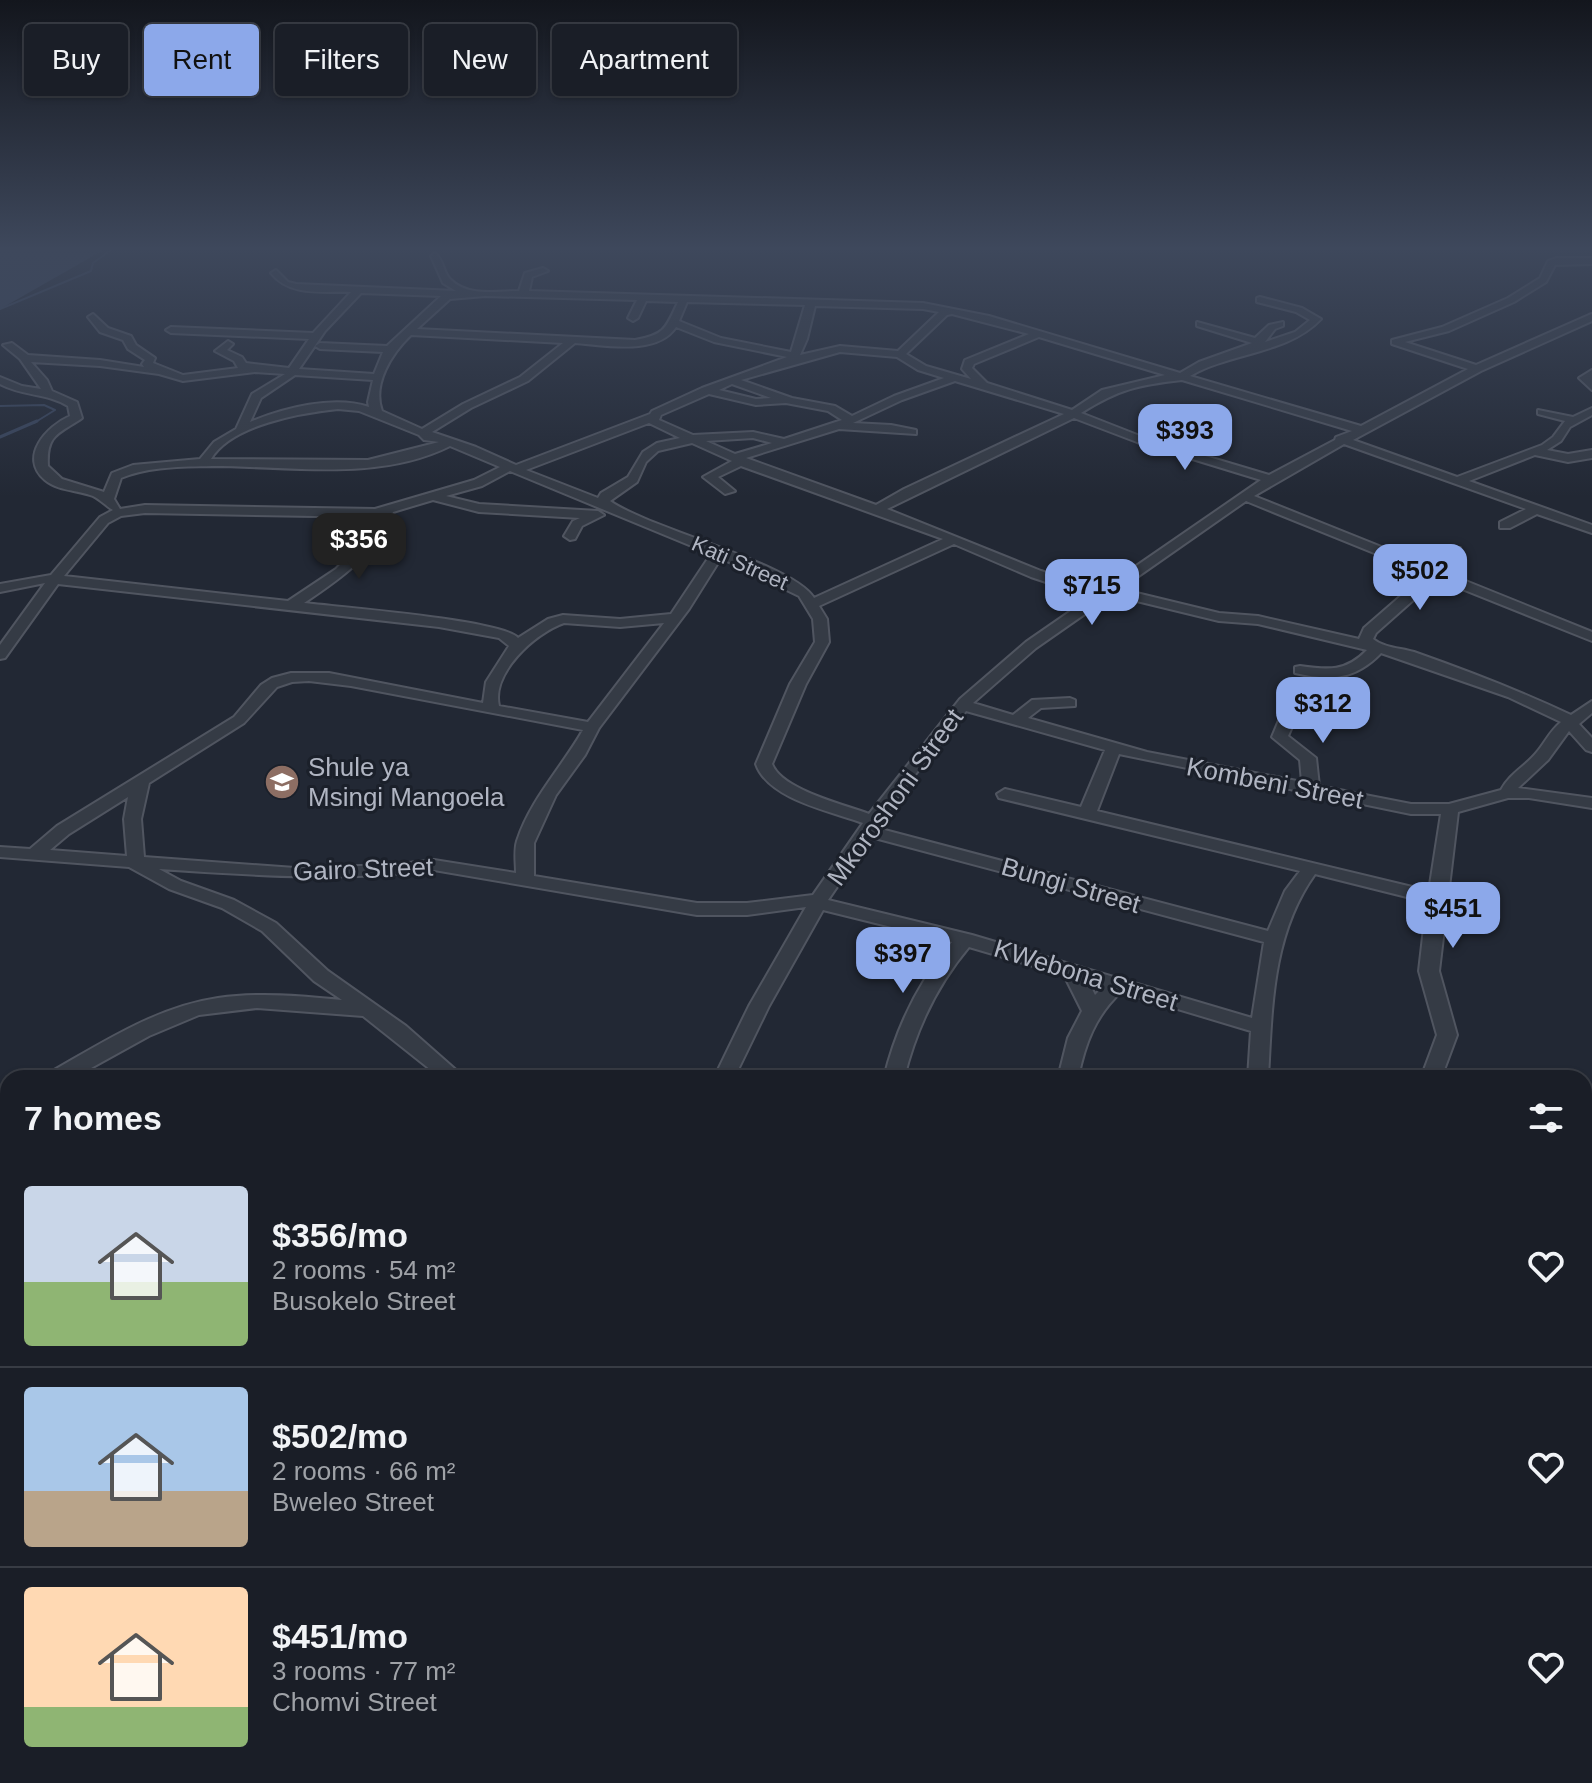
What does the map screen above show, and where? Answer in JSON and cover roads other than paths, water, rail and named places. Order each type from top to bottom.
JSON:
[{"type":"street","points":[[107,331],[127,338],[132,347],[151,360],[147,364],[160,371]]},
{"type":"street","points":[[209,331],[298,334],[390,349]]},
{"type":"street","points":[[241,431],[256,396],[286,379],[325,331]]},
{"type":"street","points":[[377,413],[373,402],[380,372],[390,349],[407,332],[620,344],[648,341],[668,331]]},
{"type":"street","points":[[696,331],[792,359]]},
{"type":"street","points":[[792,359],[806,331]]},
{"type":"street","points":[[900,354],[924,331]]},
{"type":"street","points":[[1027,331],[1361,430]]},
{"type":"street","points":[[1220,331],[1256,344]]},
{"type":"street","points":[[1256,344],[1271,331]]},
{"type":"street","points":[[877,510],[908,492],[1071,415],[1116,388],[1180,377],[1203,364],[1256,344],[1302,331]]},
{"type":"street","points":[[1432,331],[1396,342],[1477,369]]},
{"type":"street","name":"Mkoroshoni Street","points":[[728,1070],[759,1006],[819,902],[870,826],[962,705],[1031,645],[1270,479],[1340,439],[1477,369],[1561,331]]},
{"type":"street","points":[[982,383],[967,369],[969,362],[1037,334]]},
{"type":"street","points":[[319,338],[304,364],[323,374]]},
{"type":"street","points":[[422,450],[430,440],[423,433],[467,406],[524,379],[571,341]]},
{"type":"street","points":[[228,344],[220,350],[238,359],[242,366],[323,374],[380,372]]},
{"type":"street","points":[[8,345],[25,358],[160,371],[189,378],[259,368]]},
{"type":"street","points":[[0,655],[67,562],[101,523],[118,513],[145,509],[241,513],[387,512],[486,480],[653,417],[706,390],[792,359],[840,349],[900,354],[914,365],[982,383],[1141,440],[1270,479]]},
{"type":"street","points":[[25,358],[27,366],[43,379],[47,392]]},
{"type":"street","points":[[1592,373],[1584,378],[1592,387]]},
{"type":"street","points":[[729,491],[709,477],[738,460],[830,428],[955,377]]},
{"type":"street","points":[[0,380],[13,389],[47,392],[70,401],[77,415],[45,440],[41,463],[44,473],[59,483],[109,497]]},
{"type":"street","points":[[733,381],[788,400],[831,408],[849,419]]},
{"type":"street","points":[[706,390],[756,402],[788,400]]},
{"type":"street","name":"Kati Street","points":[[206,462],[205,457],[211,449],[241,431],[282,417],[325,408],[357,406],[472,449],[608,510],[787,582],[812,604],[820,619],[822,642],[798,684],[764,764],[768,775],[782,787],[870,826]]},
{"type":"street","points":[[1457,481],[1551,444],[1571,420],[1592,411]]},
{"type":"street","points":[[1542,412],[1592,422]]},
{"type":"street","points":[[653,417],[653,421],[670,437],[691,439],[753,435],[786,442]]},
{"type":"street","points":[[830,428],[885,427],[912,432]]},
{"type":"street","points":[[608,510],[603,502],[605,496],[633,479],[635,466],[670,437]]},
{"type":"street","points":[[691,439],[738,460],[954,539],[1036,574],[1219,617],[1258,620],[1450,669],[1533,702],[1571,722],[1592,747]]},
{"type":"street","points":[[1340,439],[1592,529]]},
{"type":"street","points":[[118,513],[109,497],[114,479],[126,469],[206,462],[368,464],[448,442]]},
{"type":"street","points":[[1532,451],[1568,458],[1592,454]]},
{"type":"street","points":[[435,497],[479,508],[608,510]]},
{"type":"street","points":[[1247,497],[1592,637]]},
{"type":"street","points":[[1505,525],[1536,509]]},
{"type":"street","points":[[570,536],[577,524],[608,510]]},
{"type":"street","points":[[290,606],[341,572],[378,533],[387,512]]},
{"type":"street","points":[[812,604],[954,539]]},
{"type":"street","points":[[1420,567],[1455,551]]},
{"type":"street","points":[[525,879],[525,843],[532,824],[592,727],[675,618],[718,553]]},
{"type":"street","points":[[1376,649],[1366,640],[1369,631],[1435,573]]},
{"type":"street","points":[[0,588],[57,579],[463,627],[502,634],[510,637],[516,646]]},
{"type":"street","points":[[492,707],[489,695],[492,683],[516,646],[553,622],[563,619],[620,623],[675,618]]},
{"type":"street","points":[[1300,670],[1348,673],[1361,667],[1376,649]]},
{"type":"street","points":[[35,854],[63,830],[239,720],[255,706],[271,684],[283,678],[329,679],[592,727]]},
{"type":"street","points":[[1015,721],[1037,703],[1070,703]]},
{"type":"street","name":"Kombeni Street","points":[[962,705],[1113,749],[1411,809],[1450,809],[1507,793],[1529,793],[1592,803]]},
{"type":"street","points":[[1293,706],[1280,737],[1308,758],[1311,790]]},
{"type":"street","points":[[1507,793],[1513,782],[1542,757],[1557,733],[1592,706]]},
{"type":"street","points":[[1088,812],[1113,749]]},
{"type":"street","points":[[142,780],[134,804],[133,860],[175,885],[228,904],[269,927],[321,976],[363,1009],[399,1031],[445,1070]]},
{"type":"street","points":[[1005,794],[1436,898]]},
{"type":"street","points":[[1434,1070],[1447,1035],[1429,971],[1436,898],[1450,809]]},
{"type":"street","name":"Bungi Street","points":[[870,826],[1098,894],[1276,939]]},
{"type":"street","name":"Gairo Street","points":[[0,852],[295,873],[392,870],[434,865],[697,909],[747,909],[819,902]]},
{"type":"street","points":[[1263,1070],[1260,1027],[1276,939],[1296,885],[1310,869]]},
{"type":"street","name":"KWebona Street","points":[[819,902],[965,939],[1260,1027]]},
{"type":"street","points":[[895,1070],[923,1003],[943,966],[965,939]]},
{"type":"street","points":[[1070,970],[1091,1010]]},
{"type":"street","points":[[1069,1070],[1073,1046],[1091,1010],[1117,985]]},
{"type":"street","points":[[71,1070],[195,1009],[228,1003],[363,1009]]},
{"type":"waterway","points":[[0,406],[44,405],[55,410],[34,423]]},
{"type":"waterway","points":[[0,437],[37,421]]},
{"type":"place","name":"Shule ya Msingi Mangoela","points":[[282,782]]}]
